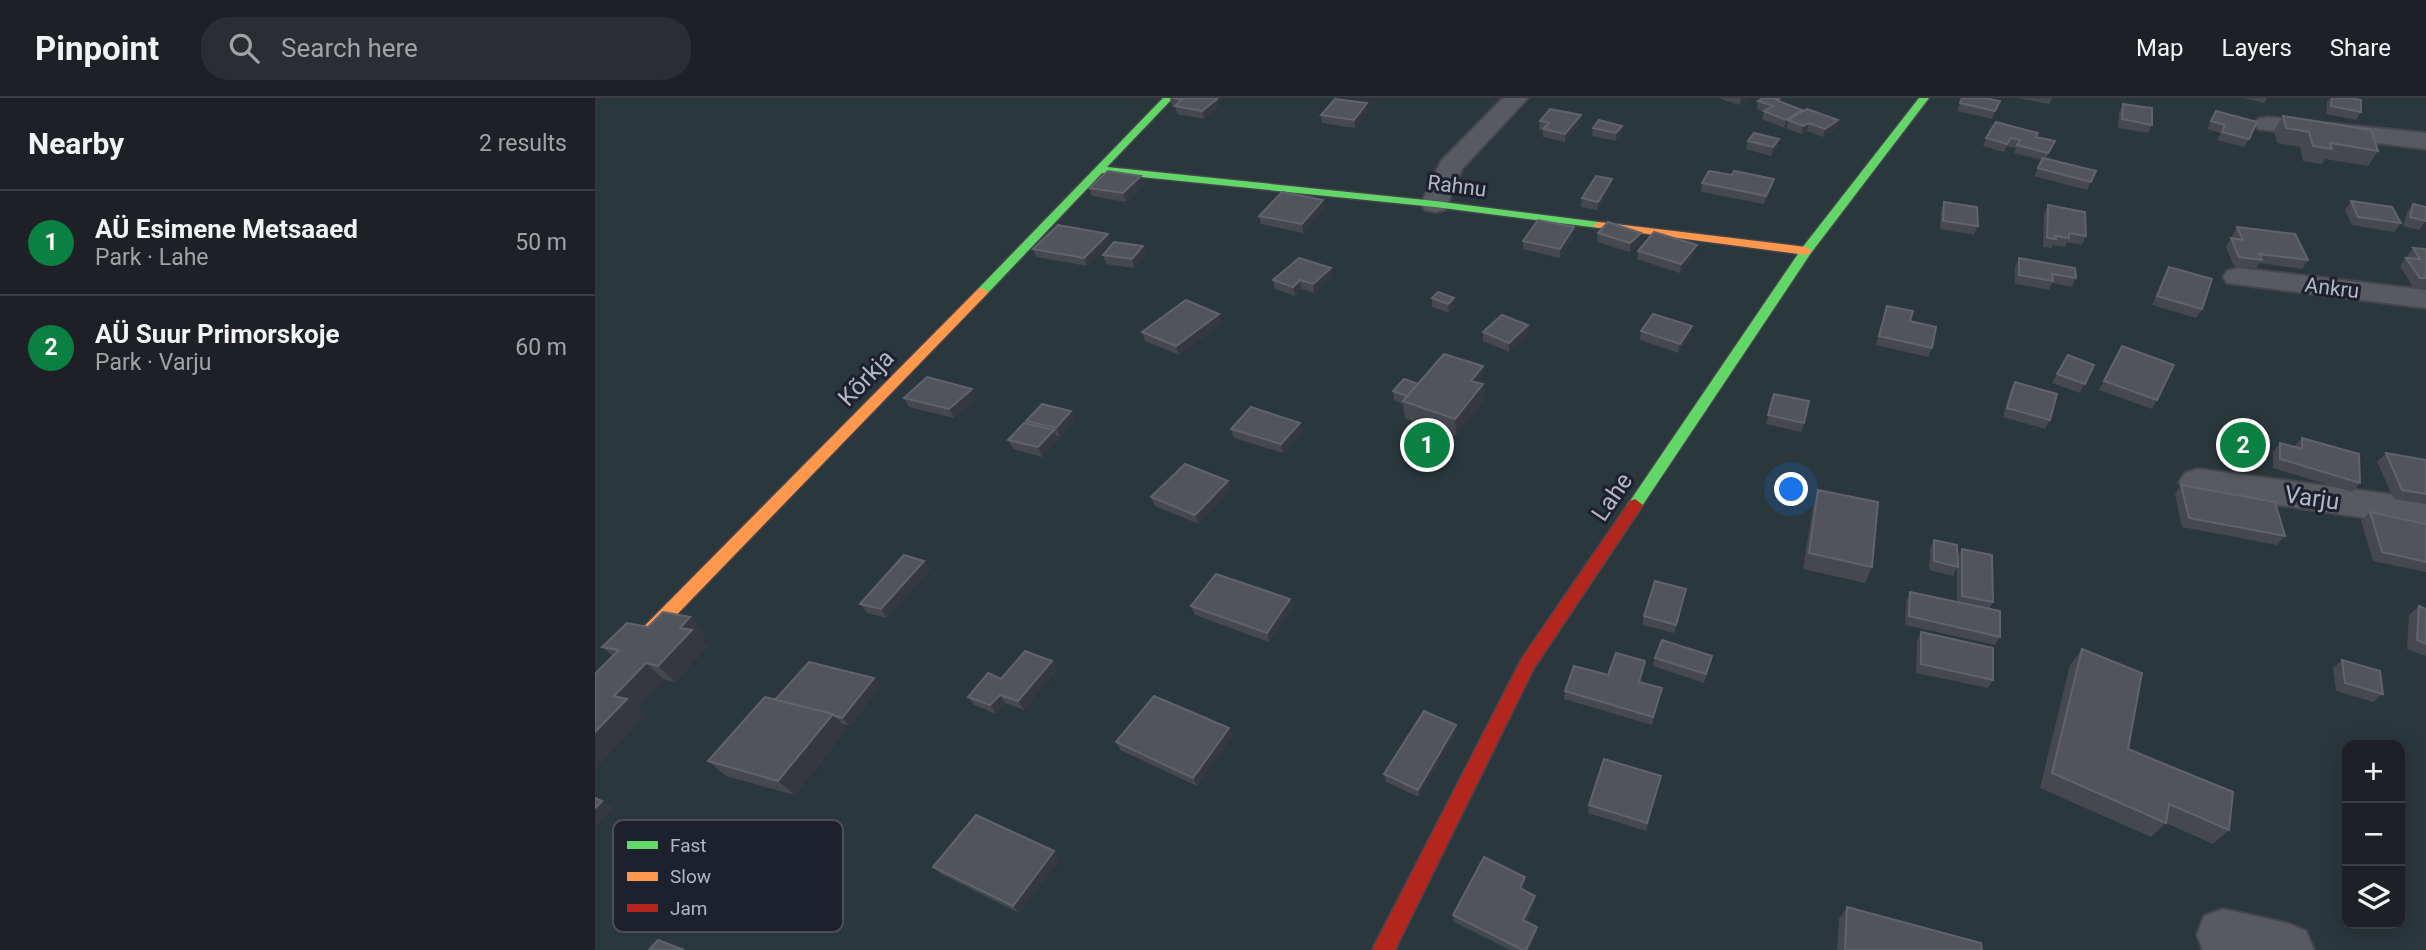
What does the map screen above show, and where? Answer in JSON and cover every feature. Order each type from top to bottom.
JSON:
[{"type":"street","name":"Kõrkja","points":[[595,688],[1168,98]]},
{"type":"street","points":[[1435,204],[1450,167],[1516,98]]},
{"type":"street","name":"Lahe","points":[[1384,950],[1528,663],[1806,251],[1924,98]]},
{"type":"street","points":[[2267,124],[2426,141]]},
{"type":"street","name":"Rahnu","points":[[1101,170],[1435,204],[1806,251]]},
{"type":"street","name":"Ankru","points":[[2238,277],[2426,299]]},
{"type":"street","name":"Varju","points":[[2198,482],[2426,513]]},
{"type":"street","points":[[2223,935],[2287,950]]},
{"type":"shaded area","points":[[595,98],[2426,98],[2426,950],[595,950]]},
{"type":"building","points":[[1173,98],[1217,99],[1202,111],[1175,106],[1182,100]]},
{"type":"building","points":[[1763,98],[1779,98],[1776,100],[1802,110],[1786,120],[1764,111],[1773,106],[1758,101]]},
{"type":"building","points":[[1962,98],[2000,101],[1995,111],[1960,103]]},
{"type":"building","points":[[2332,98],[2361,100],[2361,112],[2331,106]]},
{"type":"building","points":[[1335,99],[1367,103],[1354,120],[1321,115]]},
{"type":"building","points":[[2123,104],[2152,108],[2152,125],[2122,119]]},
{"type":"building","points":[[1550,109],[1581,115],[1565,134],[1543,129],[1549,123],[1540,121]]},
{"type":"building","points":[[1807,109],[1838,120],[1825,129],[1809,123],[1803,126],[1788,120]]},
{"type":"building","points":[[2216,111],[2257,122],[2249,139],[2222,132],[2225,125],[2211,121]]},
{"type":"building","points":[[2283,116],[2371,130],[2378,151],[2330,143],[2332,149],[2313,146],[2309,132],[2286,128]]},
{"type":"building","points":[[1599,120],[1622,126],[1616,133],[1593,128]]},
{"type":"building","points":[[1996,122],[2038,133],[2036,137],[2055,141],[2048,153],[2017,145],[2020,140],[2011,138],[2007,144],[1986,138]]},
{"type":"building","points":[[1754,133],[1779,139],[1773,147],[1748,141]]},
{"type":"building","points":[[2043,158],[2096,171],[2091,182],[2038,168]]},
{"type":"building","points":[[1108,171],[1141,176],[1123,193],[1089,188]]},
{"type":"building","points":[[1709,171],[1732,175],[1734,171],[1774,179],[1766,196],[1702,183]]},
{"type":"building","points":[[1596,176],[1612,179],[1598,202],[1582,198]]},
{"type":"building","points":[[1282,192],[1323,200],[1302,224],[1259,216]]},
{"type":"building","points":[[2351,201],[2392,207],[2401,223],[2358,217]]},
{"type":"building","points":[[1944,202],[1977,207],[1978,226],[1943,221]]},
{"type":"building","points":[[2413,204],[2426,207],[2426,221],[2410,217]]},
{"type":"building","points":[[2048,205],[2085,212],[2086,236],[2069,233],[2069,238],[2047,238]]},
{"type":"building","points":[[1538,220],[1574,227],[1560,249],[1523,241]]},
{"type":"building","points":[[1608,222],[1641,233],[1630,243],[1598,233]]},
{"type":"building","points":[[1058,225],[1108,234],[1084,258],[1033,249]]},
{"type":"building","points":[[2237,227],[2295,234],[2308,260],[2259,254],[2262,260],[2239,257],[2231,238],[2243,240]]},
{"type":"building","points":[[1654,232],[1697,245],[1681,264],[1638,251]]},
{"type":"building","points":[[1114,242],[1143,246],[1132,259],[1103,255]]},
{"type":"building","points":[[2413,248],[2426,249],[2426,278],[2420,278],[2406,258],[2420,259]]},
{"type":"building","points":[[1299,258],[1331,268],[1313,284],[1300,280],[1293,287],[1273,280]]},
{"type":"building","points":[[2019,258],[2075,268],[2076,278],[2052,274],[2053,281],[2019,275]]},
{"type":"building","points":[[2169,267],[2212,279],[2202,309],[2157,296]]},
{"type":"building","points":[[1438,292],[1454,298],[1448,304],[1432,298]]},
{"type":"building","points":[[1186,300],[1219,314],[1176,346],[1142,332]]},
{"type":"building","points":[[1887,306],[1913,311],[1910,321],[1936,327],[1932,348],[1879,336]]},
{"type":"building","points":[[1653,314],[1692,326],[1680,344],[1641,331]]},
{"type":"building","points":[[1502,315],[1528,325],[1509,343],[1483,332]]},
{"type":"building","points":[[2122,346],[2174,365],[2157,400],[2104,381]]},
{"type":"building","points":[[1444,354],[1483,366],[1471,381],[1483,384],[1455,419],[1403,401]]},
{"type":"building","points":[[2068,355],[2094,365],[2085,384],[2057,374]]},
{"type":"building","points":[[927,377],[972,389],[949,409],[904,398]]},
{"type":"building","points":[[1404,379],[1418,384],[1407,396],[1393,391]]},
{"type":"building","points":[[2015,382],[2057,394],[2050,420],[2007,408]]},
{"type":"building","points":[[1774,394],[1809,401],[1804,423],[1768,415]]},
{"type":"building","points":[[1042,404],[1071,411],[1056,428],[1026,421]]},
{"type":"building","points":[[1251,407],[1300,423],[1281,444],[1231,429]]},
{"type":"building","points":[[1024,423],[1054,430],[1038,447],[1008,440]]},
{"type":"building","points":[[2302,438],[2359,454],[2360,483],[2280,459],[2280,443],[2302,449]]},
{"type":"building","points":[[2386,453],[2426,460],[2426,494],[2402,490]]},
{"type":"building","points":[[1185,464],[1228,481],[1195,515],[1151,497]]},
{"type":"building","points":[[2181,485],[2275,502],[2285,536],[2189,518]]},
{"type":"building","points":[[1818,490],[1878,502],[1872,567],[1809,553]]},
{"type":"building","points":[[2370,512],[2426,524],[2426,562],[2382,552]]},
{"type":"building","points":[[1934,540],[1957,545],[1958,567],[1934,561]]},
{"type":"building","points":[[1962,549],[1992,555],[1993,602],[1962,596]]},
{"type":"building","points":[[904,555],[924,561],[881,609],[860,604]]},
{"type":"building","points":[[1216,574],[1290,599],[1267,633],[1191,606]]},
{"type":"building","points":[[1655,581],[1686,589],[1676,625],[1644,616]]},
{"type":"building","points":[[1910,592],[2000,611],[2000,637],[1909,616]]},
{"type":"building","points":[[2419,606],[2426,609],[2426,644],[2417,640]]},
{"type":"building","points":[[663,612],[690,617],[680,628],[692,630],[658,666],[646,663],[614,696],[627,699],[595,732],[595,674],[619,650],[602,647],[627,623],[648,627]]},
{"type":"building","points":[[1921,632],[1993,648],[1993,680],[1921,664]]},
{"type":"building","points":[[1662,640],[1712,656],[1706,674],[1655,658]]},
{"type":"building","points":[[2082,649],[2142,673],[2128,749],[2233,792],[2229,830],[2169,804],[2166,823],[2052,773]]},
{"type":"building","points":[[1025,651],[1052,661],[1018,701],[1000,695],[990,705],[968,697],[988,673],[1001,679]]},
{"type":"building","points":[[1616,653],[1645,661],[1639,682],[1662,688],[1653,717],[1565,691],[1574,666],[1608,675]]},
{"type":"building","points":[[2342,660],[2380,671],[2383,694],[2345,683]]},
{"type":"building","points":[[809,662],[874,678],[842,718],[775,700]]},
{"type":"building","points":[[1154,696],[1229,728],[1193,778],[1116,742]]},
{"type":"building","points":[[765,697],[833,714],[778,781],[708,761]]},
{"type":"building","points":[[1424,711],[1456,725],[1418,790],[1384,774]]},
{"type":"building","points":[[1604,759],[1661,776],[1647,823],[1589,805]]},
{"type":"building","points":[[595,798],[602,801],[595,808]]},
{"type":"building","points":[[976,815],[1054,851],[1013,906],[933,867]]},
{"type":"building","points":[[1484,857],[1525,877],[1520,888],[1535,896],[1523,920],[1537,927],[1526,950],[1453,915]]},
{"type":"building","points":[[1847,907],[1981,943],[1982,950],[1845,950]]},
{"type":"building","points":[[658,940],[684,950],[649,950]]},
{"type":"traffic: fast","points":[[982,292],[1168,98]]},
{"type":"traffic: fast","points":[[1635,505],[1806,251],[1924,98]]},
{"type":"traffic: fast","points":[[1101,170],[1435,204],[1599,225]]},
{"type":"traffic: slow","points":[[1599,225],[1806,251]]},
{"type":"traffic: slow","points":[[595,688],[982,292]]},
{"type":"traffic: jam","points":[[1383,950],[1528,663],[1635,505]]},
{"type":"place","name":"AÜ Esimene Metsaaed","points":[[1427,445]]},
{"type":"place","name":"AÜ Suur Primorskoje","points":[[2243,445]]}]
